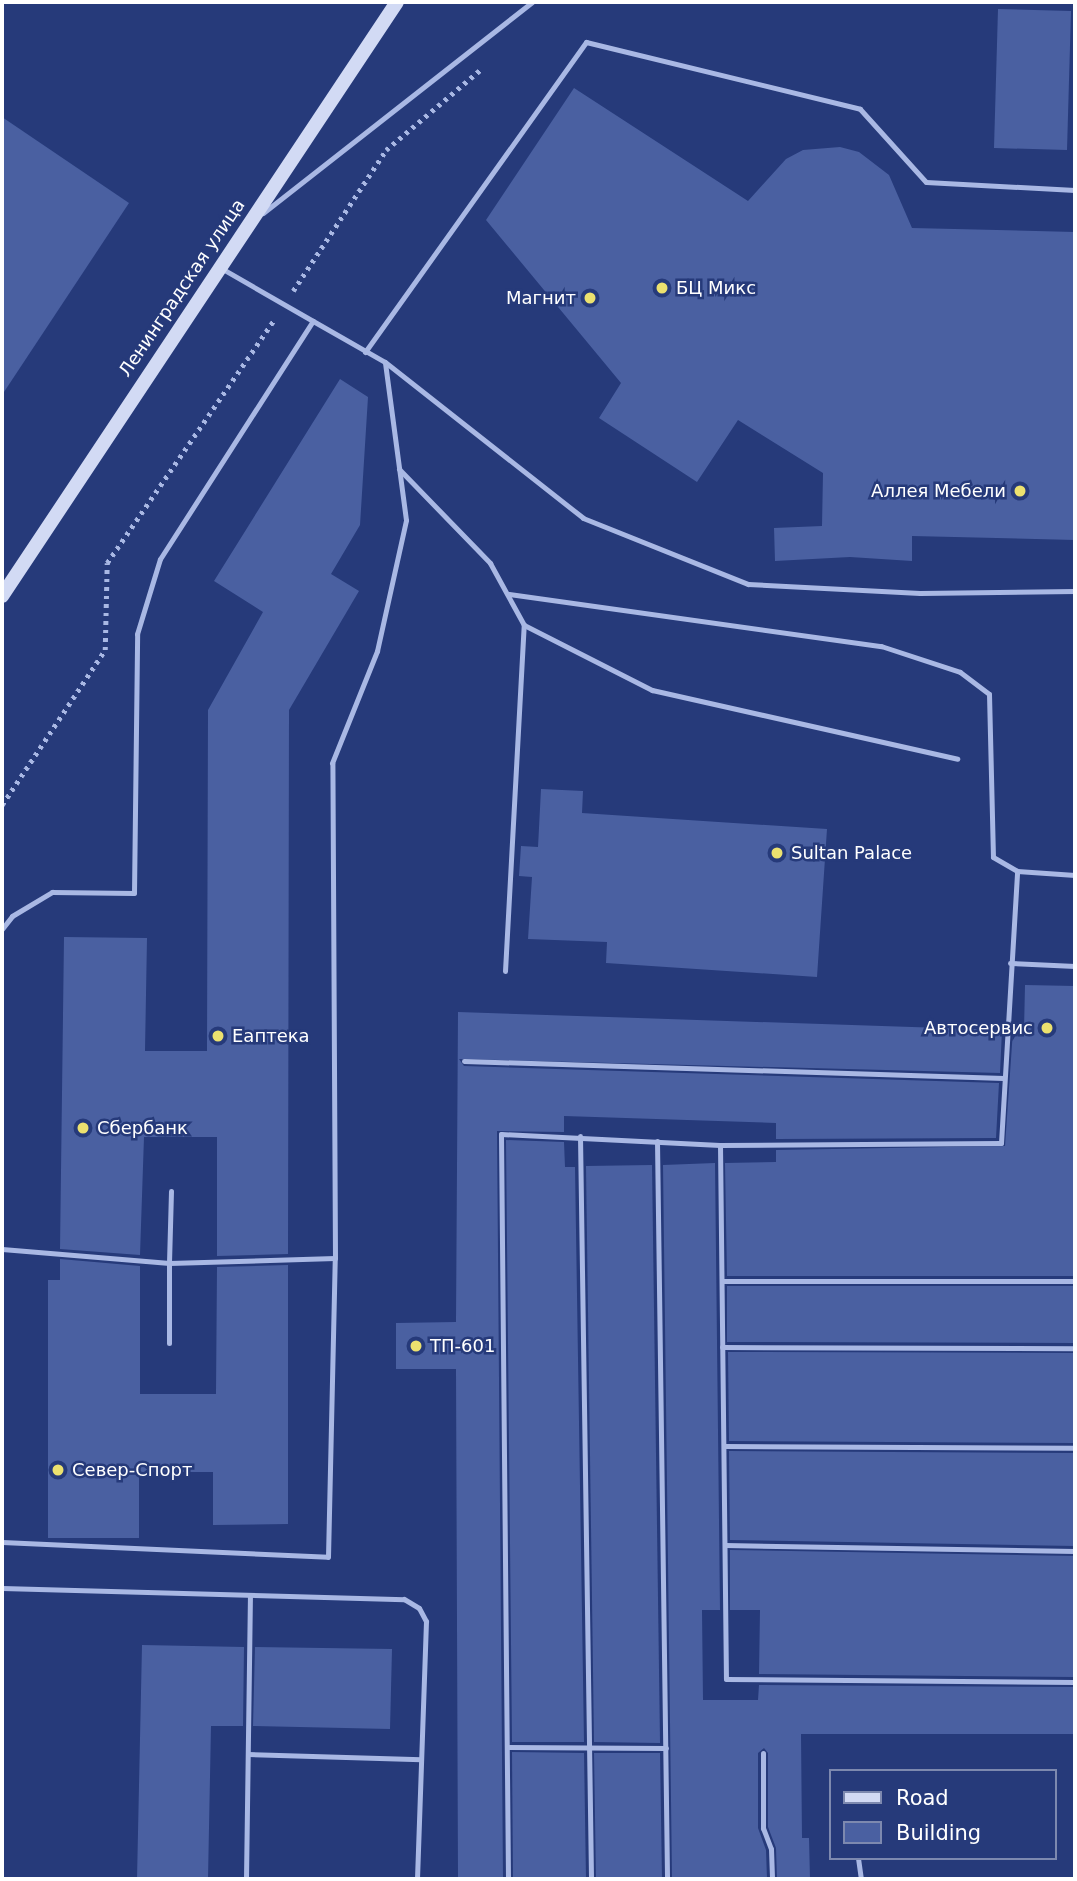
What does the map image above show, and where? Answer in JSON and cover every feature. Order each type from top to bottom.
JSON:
[{"type":"main road","name":"Ленинградская улица","points":[[2,596],[218,267],[397,2]]},
{"type":"lane","points":[[247,226],[532,2]]},
{"type":"lane","points":[[365,352],[586,42],[860,109],[926,182],[1075,190]]},
{"type":"lane","points":[[218,267],[385,362],[583,518],[748,584],[920,593],[1075,591]]},
{"type":"lane","points":[[2,929],[12,916],[52,892],[134,892],[137,634],[160,558],[313,321]]},
{"type":"lane","points":[[2,1542],[328,1557],[335,1258],[332,763],[377,651],[406,520],[385,362]]},
{"type":"lane","points":[[399,469],[490,563],[524,625],[505,971]]},
{"type":"lane","points":[[509,594],[881,646],[960,672],[989,694],[993,856],[1017,872],[1075,875]]},
{"type":"lane","points":[[524,625],[652,690],[957,759]]},
{"type":"lane","points":[[508,1879],[500,1134],[720,1145],[1001,1143],[1017,872]]},
{"type":"lane","points":[[1010,963],[1075,966]]},
{"type":"lane","points":[[464,1060],[1004,1079]]},
{"type":"lane","points":[[580,1136],[591,1879]]},
{"type":"lane","points":[[657,1141],[667,1879]]},
{"type":"lane","points":[[720,1145],[726,1679],[1075,1682]]},
{"type":"lane","points":[[169,1343],[171,1191]]},
{"type":"lane","points":[[2,1249],[169,1263],[335,1258]]},
{"type":"lane","points":[[722,1281],[1075,1280]]},
{"type":"lane","points":[[722,1347],[1075,1348]]},
{"type":"lane","points":[[724,1446],[1075,1448]]},
{"type":"lane","points":[[725,1545],[1075,1551]]},
{"type":"lane","points":[[2,1588],[404,1599],[419,1608],[426,1621],[417,1879]]},
{"type":"lane","points":[[246,1879],[250,1596]]},
{"type":"lane","points":[[508,1747],[666,1748]]},
{"type":"lane","points":[[763,1753],[763,1828],[771,1849],[772,1879]]},
{"type":"lane","points":[[248,1754],[421,1759]]},
{"type":"lane","points":[[858,1860],[861,1879]]},
{"type":"building","points":[[998,9],[1071,11],[1067,150],[994,148]]},
{"type":"building","points":[[574,88],[748,201],[786,159],[803,150],[840,147],[859,152],[889,175],[912,228],[1075,232],[1075,540],[912,536],[912,561],[850,557],[775,561],[774,528],[822,526],[823,473],[738,420],[697,482],[599,418],[621,383],[486,220]]},
{"type":"building","points":[[2,117],[129,203],[2,395]]},
{"type":"building","points":[[340,379],[368,397],[360,525],[331,574],[359,591],[289,710],[288,1254],[217,1256],[217,1137],[144,1137],[140,1255],[60,1249],[64,937],[147,938],[145,1051],[207,1051],[208,710],[263,612],[214,581]]},
{"type":"building","points":[[541,789],[583,791],[582,813],[827,829],[817,977],[606,963],[607,942],[528,939],[532,877],[519,876],[521,846],[538,847]]},
{"type":"building","points":[[1025,985],[1075,986],[1075,1276],[727,1276],[725,1163],[776,1162],[776,1150],[1005,1146],[1013,1030],[1024,1030]]},
{"type":"building","points":[[458,1012],[1002,1030],[1000,1073],[459,1059],[464,1066],[999,1083],[996,1138],[776,1139],[776,1123],[564,1116],[564,1132],[497,1131],[503,1879],[458,1879],[456,1369],[396,1369],[396,1323],[456,1322]]},
{"type":"building","points":[[506,1140],[564,1142],[565,1167],[575,1167],[584,1742],[512,1742]]},
{"type":"building","points":[[715,1163],[720,1610],[702,1610],[703,1700],[758,1700],[759,1685],[1075,1687],[1075,1734],[801,1734],[802,1838],[809,1838],[810,1879],[777,1879],[776,1848],[768,1827],[768,1753],[764,1748],[758,1753],[758,1828],[766,1850],[767,1879],[672,1879],[663,1165]]},
{"type":"building","points":[[652,1165],[660,1743],[594,1742],[586,1166]]},
{"type":"building","points":[[60,1259],[140,1266],[140,1394],[216,1394],[217,1267],[288,1265],[288,1524],[213,1525],[213,1472],[139,1472],[139,1538],[48,1538],[48,1280],[60,1280]]},
{"type":"building","points":[[727,1286],[1075,1286],[1075,1343],[727,1342]]},
{"type":"building","points":[[728,1352],[1075,1353],[1075,1443],[729,1441]]},
{"type":"building","points":[[729,1451],[1075,1453],[1075,1546],[730,1540]]},
{"type":"building","points":[[730,1550],[1075,1556],[1075,1677],[759,1674],[760,1610],[730,1610]]},
{"type":"building","points":[[142,1645],[244,1647],[243,1726],[211,1726],[208,1879],[137,1879]]},
{"type":"building","points":[[255,1647],[392,1649],[390,1729],[253,1726]]},
{"type":"building","points":[[512,1752],[584,1753],[586,1879],[513,1879]]},
{"type":"building","points":[[594,1753],[660,1753],[662,1879],[596,1879]]},
{"type":"place","name":"БЦ Микс","points":[[662,288]]},
{"type":"place","name":"Магнит","points":[[590,298]]},
{"type":"place","name":"Аллея Мебели","points":[[1020,491]]},
{"type":"place","name":"Sultan Palace","points":[[777,853]]},
{"type":"place","name":"Автосервис","points":[[1047,1028]]},
{"type":"place","name":"Еаптека","points":[[218,1036]]},
{"type":"place","name":"Сбербанк","points":[[83,1128]]},
{"type":"place","name":"ТП-601","points":[[416,1346]]},
{"type":"place","name":"Север-Спорт","points":[[58,1470]]}]
